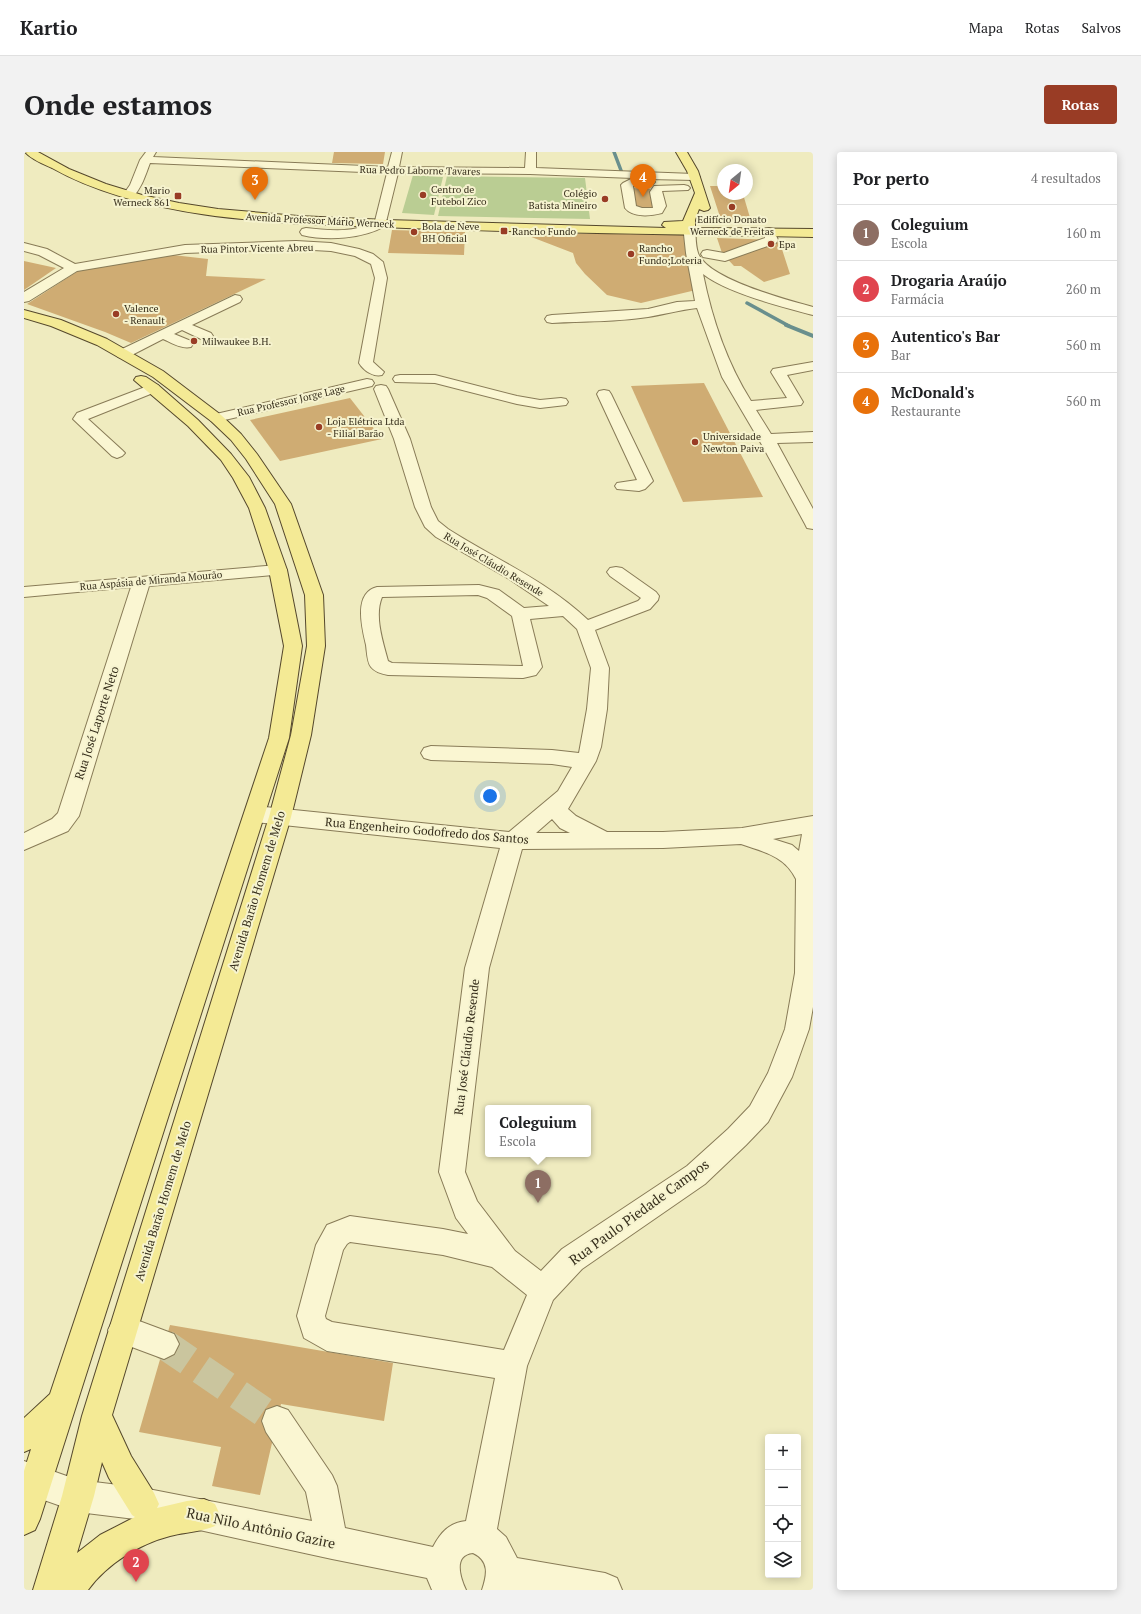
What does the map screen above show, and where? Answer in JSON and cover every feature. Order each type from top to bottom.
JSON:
[{"type":"main road","name":"Avenida Professor Mário Werneck","points":[[30,152],[78,178],[187,208],[238,215],[278,219],[391,218],[689,229],[727,232],[813,233]]},
{"type":"main road","name":"Avenida Professor Mário Werneck","points":[[45,152],[86,173],[132,192]]},
{"type":"main road","points":[[681,152],[686,157],[698,186],[707,224],[714,229],[727,232]]},
{"type":"main road","points":[[689,229],[689,220],[698,186]]},
{"type":"main road","name":"Avenida Barão Homem de Melo","points":[[24,314],[56,323],[102,342],[158,374],[216,418],[236,437],[252,457],[284,504],[314,595],[316,646],[301,736],[280,817],[97,1416],[78,1496],[50,1590]]},
{"type":"main road","name":"Avenida Barão Homem de Melo","points":[[24,327],[62,339],[113,362],[153,388],[211,441],[241,477],[258,508],[278,570],[293,646],[279,738],[61,1404],[30,1480],[24,1519]]},
{"type":"main road","points":[[177,410],[216,418]]},
{"type":"main road","points":[[278,570],[306,580],[314,595]]},
{"type":"main road","points":[[24,1437],[41,1424],[61,1404]]},
{"type":"main road","points":[[97,1416],[120,1467],[142,1504]]},
{"type":"main road","points":[[68,1590],[84,1569],[123,1540],[159,1523],[182,1517],[204,1516]]},
{"type":"street","points":[[391,218],[397,170],[397,152]]},
{"type":"street","points":[[391,218],[397,170],[407,152]]},
{"type":"street","points":[[530,171],[532,152]]},
{"type":"street","points":[[132,192],[148,156]]},
{"type":"street","name":"Rua Pedro Laborne Tavares","points":[[148,156],[397,170],[530,171],[698,186]]},
{"type":"street","points":[[635,181],[698,186],[658,188],[656,192],[660,206],[658,211],[641,212],[631,208],[627,185],[635,181]]},
{"type":"street","points":[[679,192],[698,186]]},
{"type":"street","points":[[295,232],[351,233],[373,229],[391,218]]},
{"type":"street","points":[[689,229],[692,253],[729,376],[753,406],[767,439],[812,519]]},
{"type":"street","points":[[705,298],[710,273],[703,237],[710,234],[727,232]]},
{"type":"street","points":[[708,257],[725,257],[772,240],[769,232]]},
{"type":"street","points":[[185,249],[237,235]]},
{"type":"street","name":"Rua Pintor Vicente Abreu","points":[[73,268],[185,249],[296,246],[331,248],[369,257],[377,262],[381,278],[366,363],[375,381]]},
{"type":"street","points":[[24,247],[42,252],[73,268]]},
{"type":"street","points":[[692,253],[703,269],[734,285],[798,308],[813,311]]},
{"type":"street","points":[[708,257],[725,273],[755,293]]},
{"type":"street","points":[[24,298],[73,268]]},
{"type":"street","points":[[552,319],[620,315],[705,298],[715,286],[734,285]]},
{"type":"street","points":[[123,354],[235,299]]},
{"type":"street","points":[[181,325],[206,336]]},
{"type":"street","points":[[162,334],[186,344]]},
{"type":"street","points":[[753,406],[796,402],[778,372],[813,366]]},
{"type":"street","name":"Rua Professor Jorge Lage","points":[[216,418],[375,381],[394,387],[400,382],[400,379],[435,379],[517,400],[540,404],[561,402]]},
{"type":"street","name":"Rua José Cláudio Resende","points":[[375,381],[402,439],[423,507],[431,523],[442,533],[515,575],[567,610],[585,627],[600,668],[597,709],[591,747],[586,761],[560,804],[552,841]]},
{"type":"street","points":[[117,454],[80,419],[82,416],[153,388]]},
{"type":"street","points":[[604,394],[645,481],[639,486],[624,486]]},
{"type":"street","points":[[767,439],[813,437]]},
{"type":"street","name":"Rua Aspásia de Miranda Mourão","points":[[24,592],[56,588],[278,570]]},
{"type":"street","points":[[585,627],[644,605],[649,600],[650,596],[645,591],[616,572]]},
{"type":"street","name":"Rua José Laporte Neto","points":[[24,842],[60,825],[68,816],[142,581]]},
{"type":"street","points":[[520,614],[533,667],[529,671],[523,672],[388,669],[380,664],[370,624],[372,598],[377,592],[479,590],[493,594],[520,614],[567,610]]},
{"type":"street","points":[[431,753],[552,757],[586,761]]},
{"type":"street","points":[[560,804],[568,822],[604,841]]},
{"type":"street","name":"Rua José Cláudio Resende","points":[[543,1290],[505,1261],[500,1255],[466,1209],[452,1172],[477,968],[513,841],[560,804]]},
{"type":"street","name":"Rua Engenheiro Godofredo dos Santos","points":[[255,814],[513,841],[663,840],[742,836],[813,825]]},
{"type":"street","name":"Rua Paulo Piedade Campos","points":[[479,1537],[512,1366],[543,1290],[572,1259],[696,1175],[737,1137],[759,1114],[778,1077],[797,1029],[807,973],[807,879],[813,825]]},
{"type":"street","name":"Rua Engenheiro Godofredo dos Santos","points":[[742,836],[784,851],[799,863],[807,879]]},
{"type":"street","points":[[500,1255],[443,1242],[350,1229],[337,1234],[330,1245],[311,1316],[314,1328],[327,1336],[512,1366]]},
{"type":"street","points":[[123,1330],[164,1344]]},
{"type":"street","points":[[277,1421],[321,1486],[332,1542]]},
{"type":"street","name":"Rua Nilo Antônio Gazire","points":[[30,1480],[78,1496],[142,1504],[332,1542],[446,1578]]},
{"type":"street","points":[[446,1578],[449,1550],[460,1539],[470,1536],[479,1537],[489,1541],[497,1550],[502,1560],[501,1581],[605,1590]]},
{"type":"green space","name":"Centro de Futebol Zico","points":[[413,175],[443,177],[434,215],[402,213]]},
{"type":"green space","points":[[447,176],[585,178],[590,219],[438,216]]},
{"type":"building","points":[[334,152],[385,152],[383,164],[332,163]]},
{"type":"building","name":"Edifício Donato Werneck de Freitas","points":[[710,186],[717,186],[717,200],[745,200],[751,221],[721,220]]},
{"type":"building","points":[[631,188],[650,189],[657,206],[655,210],[634,207]]},
{"type":"building","points":[[392,230],[465,232],[464,255],[388,253]]},
{"type":"building","points":[[521,233],[685,234],[696,290],[641,303],[607,295],[576,263],[573,253]]},
{"type":"building","points":[[717,238],[779,240],[790,274],[764,282],[741,266],[734,266],[722,253]]},
{"type":"building","points":[[173,255],[208,259],[206,276],[266,279],[131,343],[27,304],[78,271]]},
{"type":"building","points":[[24,261],[56,268],[24,290]]},
{"type":"building","name":"Universidade Newton Paiva","points":[[704,383],[763,497],[683,502],[631,386]]},
{"type":"building","points":[[350,398],[382,439],[280,461],[250,420]]},
{"type":"building","points":[[170,1325],[393,1363],[384,1421],[281,1404],[260,1495],[212,1486],[221,1447],[139,1432]]},
{"type":"waterway","points":[[614,152],[622,173]]},
{"type":"waterway","points":[[747,303],[789,326]]},
{"type":"waterway","points":[[786,325],[813,336]]},
{"type":"tunnel","points":[[164,1344],[277,1421]]},
{"type":"place","name":"Centro de Futebol Zico","points":[[423,195]]},
{"type":"place","name":"Mario Werneck 861","points":[[178,196]]},
{"type":"place","name":"McDonald's","points":[[643,197]]},
{"type":"place","name":"Colégio Batista Mineiro","points":[[605,199]]},
{"type":"place","name":"Autentico's Bar","points":[[255,200]]},
{"type":"place","name":"Edifício Donato Werneck de Freitas","points":[[732,207]]},
{"type":"place","name":"Rancho Fundo","points":[[504,231]]},
{"type":"place","name":"Bola de Neve BH Oficial","points":[[414,232]]},
{"type":"place","name":"Epa","points":[[771,244]]},
{"type":"place","name":"Rancho Fundo;Loteria","points":[[631,254]]},
{"type":"place","name":"Valence - Renault","points":[[116,314]]},
{"type":"place","name":"Milwaukee B.H.","points":[[194,341]]},
{"type":"place","name":"Loja Elétrica Ltda - Filial Barão","points":[[319,427]]},
{"type":"place","name":"Universidade Newton Paiva","points":[[695,442]]},
{"type":"place","name":"Coleguium","points":[[538,1203]]},
{"type":"place","name":"Drogaria Araújo","points":[[136,1582]]}]
